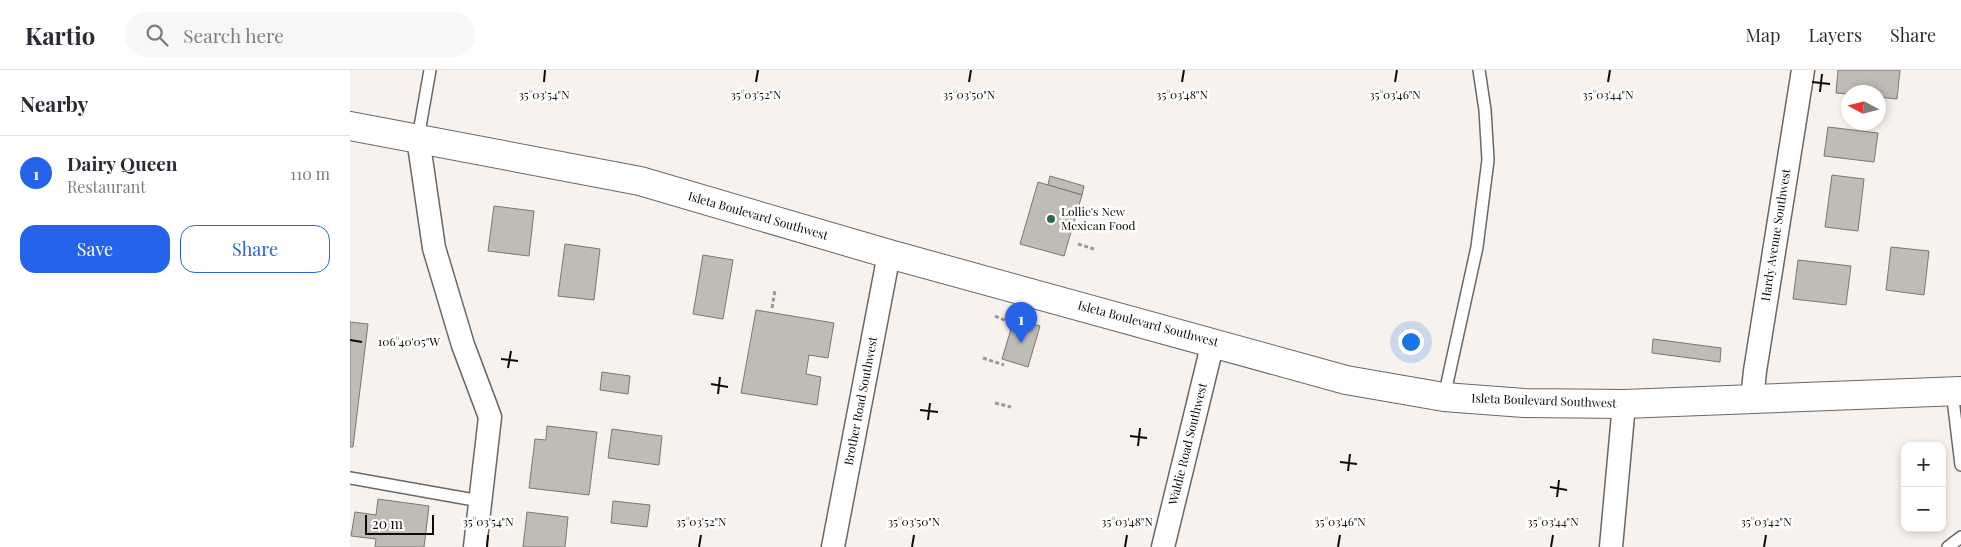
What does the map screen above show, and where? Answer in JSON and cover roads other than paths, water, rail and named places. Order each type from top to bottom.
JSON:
[{"type":"main road","name":"Isleta Boulevard Southwest","points":[[350,126],[640,181],[889,254],[1346,380],[1444,397],[1524,403],[1624,404],[1956,391]]},
{"type":"street","name":"Hardy Avenue Southwest","points":[[1752,400],[1803,70]]},
{"type":"street","points":[[418,138],[434,248],[463,345],[490,417],[475,547]]},
{"type":"street","name":"Brother Road Southwest","points":[[834,547],[889,254]]},
{"type":"street","name":"Waldie Road Southwest","points":[[1163,547],[1213,342]]},
{"type":"street","points":[[1611,547],[1624,404]]},
{"type":"lane","points":[[418,138],[430,70]]},
{"type":"lane","points":[[1444,397],[1477,247],[1488,160],[1485,110],[1479,70]]},
{"type":"lane","points":[[1956,391],[1961,465]]},
{"type":"lane","points":[[350,478],[480,501]]},
{"type":"lane","points":[[1948,547],[1961,537]]},
{"type":"place","name":"Lollie's New Mexican Food","points":[[1051,219]]},
{"type":"place","name":"Dairy Queen","points":[[1021,343]]}]
